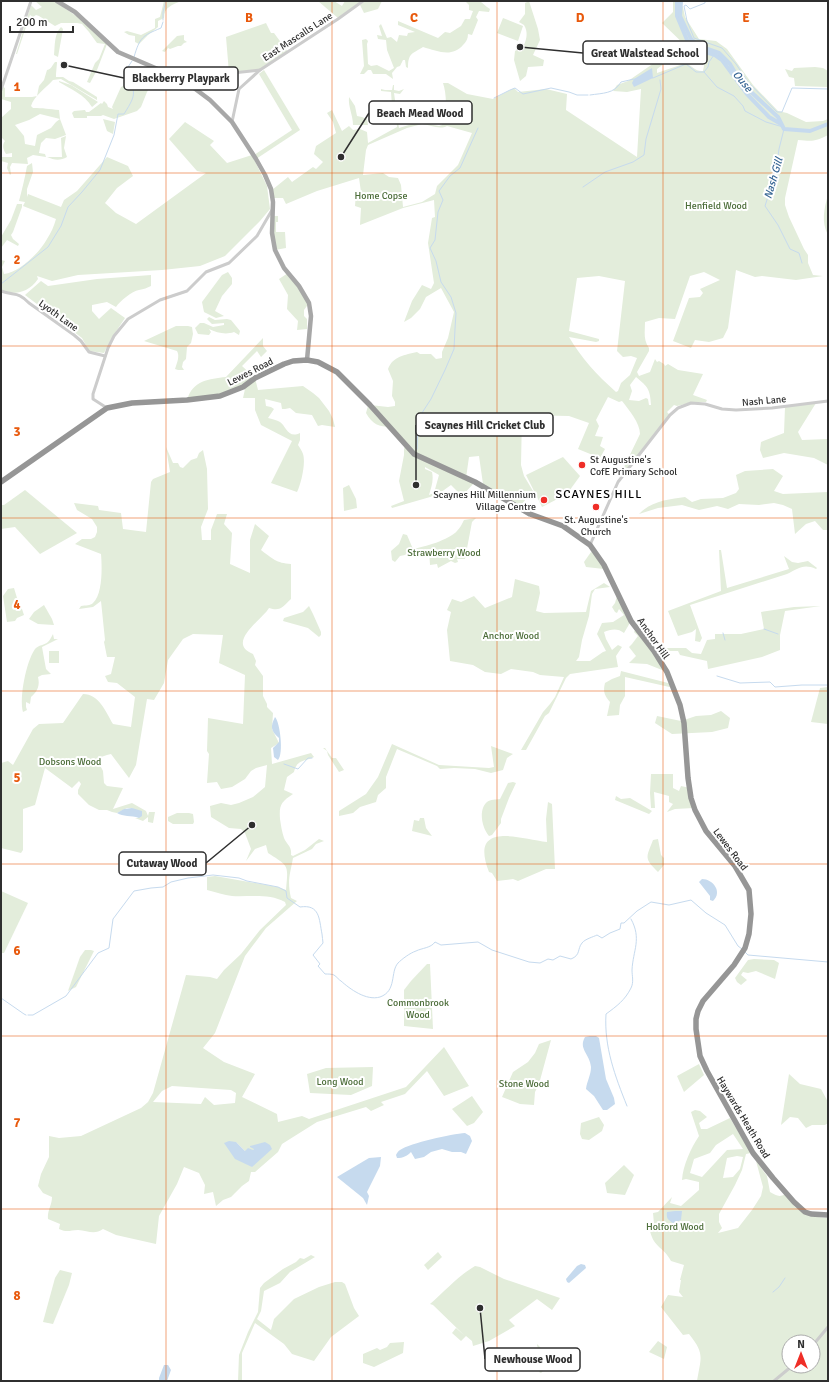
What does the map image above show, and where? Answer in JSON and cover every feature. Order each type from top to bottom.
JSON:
[{"type":"highway","name":"Lewes Road","points":[[1,482],[107,408],[132,404],[220,396],[243,387],[255,378],[284,364],[307,360],[318,362],[337,372],[370,405],[414,454],[475,482],[530,514],[563,526],[590,545]]},
{"type":"highway","name":"Anchor Hill","points":[[590,545],[604,565],[631,621],[654,651],[667,672],[680,705],[684,723],[686,748]]},
{"type":"highway","name":"Lewes Road","points":[[686,748],[691,798],[696,814],[706,831],[735,866],[749,890],[751,914],[749,934],[744,950],[728,972],[706,997],[698,1011],[696,1019],[697,1041],[704,1064]]},
{"type":"highway","name":"Haywards Heath Road","points":[[704,1064],[753,1153],[773,1178],[805,1212],[811,1214],[828,1215]]},
{"type":"main road","points":[[58,1],[75,12],[118,52],[194,88],[210,100],[232,122],[266,175],[271,189],[272,231],[275,250],[284,268],[299,286],[311,309],[307,360]]},
{"type":"street","points":[[1,90],[31,1]]},
{"type":"street","name":"East Mascalls Lane","points":[[194,88],[201,78],[205,76],[260,70],[363,1]]},
{"type":"street","points":[[232,122],[239,89],[260,70]]},
{"type":"street","points":[[107,408],[93,399],[93,397],[105,356],[114,336],[128,318],[160,300],[187,291],[206,272],[229,263],[257,236],[272,210]]},
{"type":"street","name":"Lyoth Lane","points":[[1,291],[19,294],[24,297],[29,303],[74,335],[89,352],[105,356]]},
{"type":"street","name":"Nash Lane","points":[[590,545],[618,482],[670,415],[684,405],[701,404],[736,410],[772,408],[828,401]]},
{"type":"street","points":[[821,1335],[828,1327]]},
{"type":"street","points":[[774,1381],[782,1374]]},
{"type":"green space","points":[[35,1],[54,1],[82,20],[107,44],[97,70],[90,83],[87,82],[105,44],[97,43],[82,24],[61,23],[55,26],[39,16],[36,15],[33,17],[30,15],[16,54],[31,5],[36,10],[42,7]]},
{"type":"green space","points":[[164,1],[181,1],[172,5],[165,11],[164,18],[158,21],[158,27],[139,44],[135,42],[135,36],[124,32],[127,31],[141,35],[155,28],[155,19],[160,17]]},
{"type":"green space","points":[[318,1],[334,1],[342,6],[345,1],[361,1],[338,18]]},
{"type":"green space","points":[[365,1],[382,1],[378,9],[364,13],[360,5]]},
{"type":"green space","points":[[465,1],[481,2],[490,9],[489,12],[479,11],[476,17],[478,20],[472,35],[468,34],[466,42],[459,49],[449,52],[439,52],[423,47],[411,54],[408,68],[406,67],[405,60],[403,60],[400,66],[397,67],[392,73],[393,79],[386,74],[373,74],[371,70],[368,70],[364,74],[360,74],[364,66],[362,40],[366,39],[368,41],[368,64],[371,66],[377,65],[389,71],[394,68],[387,50],[386,40],[378,39],[377,35],[382,36],[379,26],[381,24],[387,38],[391,37],[397,42],[399,35],[407,36],[408,33],[415,32],[398,25],[398,21],[438,38],[445,32],[450,33],[461,26],[465,19],[470,19],[473,11],[469,10],[469,5]]},
{"type":"green space","points":[[529,1],[540,40],[533,55],[544,60],[543,66],[528,67],[526,76],[520,81],[514,60],[515,51],[524,45],[526,40],[527,33],[524,25],[519,22],[525,14],[525,3]]},
{"type":"green space","name":"Henfield Wood","points":[[673,1],[681,1],[685,17],[699,39],[716,41],[727,49],[753,85],[778,111],[787,113],[806,122],[823,121],[828,119],[828,135],[820,139],[807,141],[798,140],[785,198],[785,205],[789,217],[808,255],[808,263],[813,275],[823,276],[796,280],[762,276],[755,277],[736,270],[728,328],[723,338],[709,342],[695,340],[691,348],[673,341],[689,298],[700,297],[703,293],[700,289],[720,280],[704,272],[690,276],[675,319],[659,318],[645,322],[645,339],[649,351],[637,372],[639,376],[650,372],[655,359],[657,362],[659,361],[665,366],[668,364],[678,370],[703,374],[693,395],[707,400],[706,402],[694,402],[677,406],[674,405],[667,412],[670,415],[626,470],[623,469],[640,434],[640,430],[634,417],[622,401],[619,402],[608,397],[596,420],[599,426],[595,436],[603,437],[600,446],[605,449],[600,458],[578,449],[589,423],[569,416],[522,415],[521,465],[524,476],[533,491],[520,506],[483,484],[479,456],[469,457],[466,478],[475,482],[462,496],[451,485],[437,495],[392,508],[391,506],[404,501],[399,481],[405,445],[391,427],[376,424],[366,413],[368,406],[370,405],[388,407],[395,406],[392,396],[393,381],[388,369],[393,361],[404,355],[417,352],[420,354],[431,354],[436,359],[442,358],[442,352],[448,338],[454,312],[441,288],[426,297],[420,309],[411,318],[404,322],[412,301],[422,285],[431,289],[434,283],[428,243],[432,218],[435,217],[434,200],[403,208],[360,225],[361,208],[355,206],[356,192],[361,192],[359,178],[317,191],[286,204],[283,198],[274,198],[272,190],[288,177],[292,182],[313,167],[316,169],[323,162],[314,154],[316,146],[336,133],[333,122],[327,113],[332,110],[342,131],[349,126],[353,130],[360,129],[367,132],[368,143],[397,127],[396,114],[392,106],[391,92],[381,91],[381,89],[392,90],[393,85],[394,90],[399,91],[404,89],[400,94],[394,93],[399,128],[412,124],[422,124],[428,124],[439,126],[442,125],[446,104],[443,83],[448,83],[467,94],[493,99],[514,88],[518,92],[546,89],[567,94],[566,110],[637,157],[641,89],[627,92],[613,91],[617,85],[628,81],[670,52],[669,60],[657,69],[657,73],[686,63],[696,70],[703,71],[706,55],[690,50],[662,23],[673,12]],"holes":[[[422,124],[438,127],[447,126],[472,133],[458,165],[437,186],[435,194],[422,202],[403,207],[401,185],[398,178],[389,177],[383,173],[363,175],[366,150],[368,145],[407,128]],[[599,276],[625,281],[617,351],[623,357],[631,356],[637,358],[630,375],[621,383],[618,391],[616,392],[590,366],[569,337],[596,342],[599,341],[599,339],[569,331],[577,278]],[[636,377],[643,383],[648,389],[651,405],[649,405],[648,399],[646,398],[639,401],[629,400],[632,391],[630,385]],[[425,467],[439,475],[434,493],[429,495],[433,475],[432,472],[425,469]]]},
{"type":"green space","points":[[503,18],[523,26],[518,41],[497,33]]},
{"type":"green space","points":[[266,23],[271,33],[274,33],[288,52],[260,70],[229,73],[226,37]]},
{"type":"green space","points":[[61,27],[63,29],[58,57],[54,55],[55,44],[57,33]]},
{"type":"green space","points":[[184,35],[184,40],[187,42],[181,46],[170,49],[168,48],[165,52],[162,51],[177,36]]},
{"type":"green space","points":[[55,62],[57,62],[56,77],[63,77],[73,82],[97,97],[97,100],[61,79],[53,80],[37,95],[39,86],[44,80],[47,70]]},
{"type":"green space","points":[[794,68],[823,68],[828,71],[828,87],[795,86],[794,78],[789,77],[785,69],[792,71]]},
{"type":"green space","points":[[264,70],[300,130],[256,159],[254,155],[292,130],[259,74]]},
{"type":"green space","points":[[59,81],[71,85],[98,102],[92,107],[81,95]]},
{"type":"green space","points":[[133,81],[145,89],[152,84],[141,107],[137,111],[114,119],[103,115],[87,116],[87,118],[74,118],[72,113],[74,111],[85,110],[86,112],[89,112],[101,103],[102,104],[104,101],[108,107],[113,109],[112,107],[121,87]]},
{"type":"green space","points":[[3,87],[5,88],[5,97],[36,96],[31,106],[33,108],[59,110],[60,119],[66,135],[55,139],[46,138],[41,143],[39,153],[45,154],[46,157],[33,155],[27,158],[28,164],[12,163],[10,167],[10,175],[7,168],[8,163],[1,161],[1,157],[12,157],[12,153],[6,154],[3,146],[5,141],[1,137],[1,118],[11,109],[11,102],[1,99]],"holes":[[[40,114],[60,119],[51,128],[37,135],[35,146],[25,144],[24,136],[15,125]]]},
{"type":"green space","points":[[349,97],[355,106],[357,116],[367,119],[368,125],[353,125]]},
{"type":"green space","points":[[103,119],[115,122],[113,134],[107,131]]},
{"type":"green space","points":[[185,122],[214,141],[210,145],[227,163],[252,155],[267,186],[270,209],[225,256],[200,266],[78,275],[52,281],[37,276],[38,279],[34,284],[22,292],[1,292],[1,260],[5,261],[2,267],[4,274],[16,270],[29,261],[44,244],[56,219],[23,206],[25,202],[19,201],[27,166],[32,163],[33,172],[27,189],[27,197],[28,194],[61,207],[64,200],[77,191],[107,157],[128,166],[133,176],[117,188],[105,203],[116,213],[136,224],[206,173],[197,171],[169,139]]},
{"type":"green space","points":[[66,136],[64,148],[67,157],[57,160],[47,157],[62,157],[61,138]]},
{"type":"green space","points":[[828,195],[828,235],[824,225],[824,210]]},
{"type":"green space","points":[[17,204],[22,204],[22,207],[11,235],[19,244],[18,246],[7,240],[1,248],[1,237],[11,220]]},
{"type":"green space","points":[[272,216],[278,216],[278,222],[276,222],[276,232],[285,232],[286,248],[275,250]]},
{"type":"green space","points":[[228,272],[232,278],[232,284],[222,296],[215,311],[224,316],[216,318],[204,312],[202,302],[222,275]]},
{"type":"green space","points":[[288,273],[309,303],[304,310],[304,316],[307,319],[307,329],[297,330],[298,321],[287,309],[288,295],[279,279]]},
{"type":"green space","points":[[151,275],[151,286],[133,292],[123,299],[116,307],[107,302],[92,305],[92,311],[99,319],[111,308],[125,318],[111,339],[104,353],[89,351],[82,338],[25,295],[41,281],[48,286],[97,279]]},
{"type":"green space","points":[[209,317],[215,320],[231,320],[240,331],[239,335],[234,332],[222,333],[209,329],[211,332],[209,335],[198,334],[195,328],[200,323],[213,327],[224,325],[224,323],[212,324],[207,319]]},
{"type":"green space","points":[[176,326],[192,327],[193,334],[191,343],[187,347],[186,359],[183,362],[182,367],[184,370],[175,369],[178,357],[177,351],[144,341]]},
{"type":"green space","points":[[263,338],[263,346],[267,351],[261,357],[257,351],[242,366],[255,378],[258,390],[303,386],[319,398],[329,411],[335,427],[322,425],[318,426],[312,415],[296,413],[290,408],[282,409],[281,403],[265,399],[266,406],[274,409],[268,418],[280,422],[290,433],[300,433],[298,445],[303,454],[304,463],[297,492],[271,483],[292,441],[261,425],[255,410],[255,398],[243,398],[245,389],[243,387],[220,396],[187,400],[193,388],[197,384],[208,380],[226,377]]},
{"type":"green space","points":[[816,403],[798,432],[802,440],[828,439],[828,465],[814,458],[784,453],[763,458],[760,450],[761,442],[784,433],[785,407]]},
{"type":"green space","name":"Dobsons Wood","points":[[166,447],[173,463],[178,463],[180,467],[183,468],[191,460],[197,458],[199,453],[203,450],[207,469],[208,509],[201,527],[202,540],[211,540],[211,530],[217,514],[227,514],[224,524],[232,533],[230,564],[250,573],[250,540],[255,524],[269,536],[261,550],[278,562],[291,564],[291,599],[279,609],[269,608],[248,631],[244,638],[243,644],[245,649],[253,654],[256,661],[255,665],[263,676],[263,696],[267,707],[273,713],[272,729],[279,743],[271,748],[272,764],[311,753],[314,757],[299,763],[294,772],[287,777],[284,790],[293,794],[283,802],[280,810],[280,819],[284,838],[290,848],[291,855],[293,856],[305,850],[319,839],[324,841],[316,844],[312,849],[293,858],[289,878],[289,887],[291,898],[297,901],[266,928],[245,956],[215,1033],[203,1048],[224,1062],[255,1074],[242,1097],[277,1114],[278,1122],[302,1116],[309,1119],[406,1087],[444,1047],[469,1086],[444,1096],[427,1071],[405,1094],[381,1102],[384,1105],[371,1111],[366,1107],[317,1122],[282,1144],[278,1152],[255,1172],[251,1172],[249,1181],[231,1197],[223,1200],[216,1206],[213,1192],[204,1194],[205,1185],[199,1173],[184,1167],[177,1184],[159,1216],[156,1244],[116,1235],[103,1229],[97,1232],[91,1232],[78,1230],[67,1231],[59,1229],[60,1224],[48,1219],[52,1197],[43,1193],[38,1186],[41,1174],[49,1157],[49,1136],[59,1138],[81,1136],[141,1108],[148,1102],[153,1093],[186,975],[217,979],[241,954],[260,930],[286,905],[285,902],[272,897],[232,896],[207,890],[207,877],[215,876],[278,887],[286,890],[286,867],[268,853],[266,845],[255,849],[246,861],[251,849],[245,833],[241,829],[229,828],[211,817],[210,806],[221,803],[231,805],[239,803],[253,797],[265,787],[267,765],[251,771],[245,779],[232,787],[221,789],[217,782],[207,783],[209,754],[207,751],[208,718],[243,724],[245,675],[219,663],[223,635],[193,634],[183,639],[168,660],[164,683],[154,700],[147,699],[136,765],[129,778],[111,754],[98,758],[103,771],[104,783],[107,786],[123,788],[113,809],[132,803],[146,811],[148,816],[149,812],[155,812],[153,823],[148,822],[148,817],[143,821],[135,818],[139,818],[132,808],[127,808],[117,813],[107,810],[99,810],[89,805],[78,794],[81,784],[79,781],[72,788],[45,768],[35,805],[23,809],[23,850],[21,853],[1,848],[1,763],[8,761],[13,765],[33,729],[39,724],[63,723],[83,694],[89,695],[98,700],[113,724],[131,727],[135,697],[117,683],[108,682],[105,676],[111,674],[115,657],[107,657],[104,642],[101,601],[93,607],[79,609],[81,606],[92,604],[96,599],[99,593],[102,572],[101,554],[75,544],[82,539],[91,539],[95,537],[97,527],[92,519],[77,510],[74,503],[98,506],[99,510],[121,513],[123,529],[146,532],[151,482],[153,479],[170,472]],"holes":[[[172,1086],[231,1090],[236,1093],[235,1103],[214,1105],[205,1097],[201,1104],[153,1102],[162,1091]],[[236,1142],[245,1151],[253,1151],[254,1149],[252,1167]]]},
{"type":"green space","points":[[563,457],[580,476],[567,494],[542,507],[526,475]]},
{"type":"green space","points":[[773,469],[783,476],[774,491],[783,494],[828,492],[828,530],[823,530],[815,521],[806,524],[795,534],[792,509],[774,503],[759,505],[739,504],[728,509],[717,506],[699,510],[682,505],[658,508],[639,514],[655,503],[667,500],[685,497],[692,502],[701,499],[723,498],[736,493],[739,489],[736,475],[745,471]]},
{"type":"green space","points":[[349,485],[356,499],[357,508],[344,511],[343,488]]},
{"type":"green space","points":[[25,490],[77,533],[40,554],[15,527],[1,529],[1,505],[4,505]]},
{"type":"green space","name":"Strawberry Wood","points":[[476,518],[472,522],[465,559],[457,559],[458,562],[455,563],[451,561],[438,568],[437,564],[430,565],[429,550],[400,556],[395,562],[392,560],[391,551],[399,544],[403,534],[407,535],[413,549],[418,548],[436,543],[448,537],[458,530],[464,520]]},
{"type":"green space","points":[[719,550],[721,550],[727,588],[789,569],[784,556],[792,562],[798,563],[808,561],[817,568],[801,567],[787,574],[690,605],[702,638],[700,642],[695,641],[696,629],[692,632],[678,636],[668,611],[721,591]]},
{"type":"green space","points":[[591,552],[595,553],[604,569],[586,567],[584,562]]},
{"type":"green space","name":"Anchor Wood","points":[[515,579],[539,586],[540,593],[536,611],[544,613],[586,612],[591,591],[604,583],[610,587],[595,589],[592,594],[589,616],[579,657],[576,661],[590,661],[606,651],[597,634],[602,623],[613,622],[624,615],[619,609],[617,613],[615,612],[612,607],[617,596],[631,621],[624,633],[619,630],[609,630],[604,632],[612,650],[618,645],[622,647],[616,656],[618,667],[570,674],[566,678],[549,713],[545,716],[526,750],[521,750],[543,712],[555,697],[564,677],[540,675],[533,672],[511,669],[501,674],[485,672],[473,665],[450,661],[447,630],[451,612],[447,610],[452,599],[461,602],[474,596],[485,608],[512,597]]},
{"type":"green space","points":[[14,588],[17,598],[13,606],[21,606],[24,615],[17,618],[15,621],[7,622],[3,596],[8,589]]},
{"type":"green space","points":[[44,605],[54,625],[38,624],[29,619],[34,612]]},
{"type":"green space","points":[[309,606],[321,632],[319,637],[308,628],[283,621],[284,618],[303,612]]},
{"type":"green space","points":[[821,606],[785,611],[780,635],[780,650],[762,657],[708,669],[707,661],[680,655],[678,651],[659,651],[667,648],[686,648],[692,653],[701,654],[707,640],[715,639],[715,634],[741,634],[764,629],[761,612],[794,607]]},
{"type":"green space","points":[[636,628],[667,672],[647,664],[629,663],[636,656],[629,647],[638,636],[634,632]]},
{"type":"green space","points":[[53,634],[54,639],[58,639],[42,647],[46,669],[51,674],[38,677],[38,688],[31,697],[30,704],[26,702],[27,710],[23,712],[22,698],[24,680],[29,662],[35,649],[48,642]]},
{"type":"green space","points":[[49,651],[59,651],[59,663],[49,663]]},
{"type":"green space","points":[[621,671],[672,684],[674,688],[625,677],[625,696],[620,705],[619,715],[607,716],[610,702],[604,693],[605,683],[620,676]]},
{"type":"green space","points":[[828,687],[828,724],[811,722],[820,688]]},
{"type":"green space","points":[[721,711],[730,718],[728,728],[712,732],[672,734],[655,723],[657,716],[681,721],[696,716],[711,715]]},
{"type":"green space","points":[[392,744],[439,765],[494,767],[491,746],[513,754],[507,758],[503,770],[491,773],[475,769],[440,769],[437,766],[397,749],[386,777],[386,788],[378,795],[376,802],[360,807],[353,813],[339,816],[339,811],[366,794],[378,777]]},
{"type":"green space","points":[[323,748],[325,748],[332,758],[336,758],[344,770],[339,772],[327,751]]},
{"type":"green space","points":[[651,774],[673,774],[673,788],[679,791],[681,786],[690,788],[694,808],[675,809],[667,812],[673,804],[669,802],[669,796],[654,792],[655,808],[651,808]]},
{"type":"green space","points":[[508,783],[516,783],[501,819],[501,823],[492,835],[489,836],[484,828],[482,819],[484,805],[490,800],[500,799]]},
{"type":"green space","points":[[616,796],[621,799],[630,798],[652,811],[649,814],[615,800]]},
{"type":"green space","points":[[548,802],[552,804],[555,869],[546,869],[518,881],[513,879],[497,881],[492,873],[489,872],[485,856],[486,845],[491,839],[500,836],[511,836],[547,842],[546,819]]},
{"type":"green space","points":[[177,813],[193,814],[193,824],[173,824],[168,821],[168,817]]},
{"type":"green space","points":[[420,818],[424,818],[426,828],[432,836],[412,831],[414,820],[419,821]]},
{"type":"green space","points":[[658,839],[661,855],[664,858],[664,865],[658,872],[650,864],[648,854],[653,840]]},
{"type":"green space","points":[[1,891],[28,903],[4,953],[1,953]]},
{"type":"green space","points":[[85,950],[94,951],[76,987],[68,991],[80,957]]},
{"type":"green space","points":[[748,960],[774,960],[779,963],[775,979],[756,971],[748,973],[743,972],[741,975],[747,980],[741,985],[735,978]]},
{"type":"green space","name":"Commonbrook Wood","points":[[427,964],[430,964],[433,1029],[404,1026],[404,990]]},
{"type":"green space","name":"Stone Wood","points":[[551,1040],[539,1084],[535,1092],[534,1105],[520,1104],[502,1097],[513,1072],[528,1062],[535,1053],[539,1044]]},
{"type":"green space","points":[[699,1064],[704,1075],[684,1092],[677,1076]]},
{"type":"green space","name":"Long Wood","points":[[373,1067],[372,1086],[351,1095],[310,1093],[307,1074],[326,1068]]},
{"type":"green space","points":[[789,1074],[800,1084],[821,1089],[828,1102],[828,1123],[825,1125],[812,1125],[806,1128],[798,1118],[790,1117],[781,1125]]},
{"type":"green space","points":[[472,1096],[483,1112],[474,1123],[467,1126],[452,1109]]},
{"type":"green space","name":"Holford Wood","points":[[695,1110],[700,1111],[707,1117],[699,1123],[701,1129],[707,1129],[730,1118],[751,1153],[746,1154],[742,1170],[719,1214],[719,1222],[722,1228],[718,1233],[738,1228],[761,1196],[763,1187],[756,1161],[767,1176],[770,1192],[779,1196],[785,1194],[795,1207],[809,1215],[808,1216],[828,1218],[828,1381],[697,1381],[700,1361],[700,1351],[698,1346],[689,1334],[683,1335],[661,1307],[668,1295],[683,1297],[679,1292],[680,1280],[684,1265],[671,1261],[654,1241],[650,1231],[654,1224],[653,1213],[658,1212],[672,1197],[670,1203],[681,1206],[699,1190],[699,1182],[686,1179],[682,1180],[688,1157],[699,1136],[691,1112]],"holes":[[[733,1134],[743,1149],[727,1150],[702,1177],[690,1173],[694,1159],[710,1153],[716,1145]],[[737,1156],[743,1157],[740,1169],[733,1177],[723,1178],[727,1158]]]},
{"type":"green space","points":[[599,1117],[604,1125],[602,1131],[589,1140],[582,1139],[580,1134],[581,1123]]},
{"type":"green space","points":[[624,1165],[634,1175],[625,1195],[607,1193],[605,1183]]},
{"type":"green space","points":[[438,1252],[442,1257],[428,1270],[424,1265]]},
{"type":"green space","points":[[311,1255],[315,1257],[290,1272],[280,1283],[264,1291],[261,1311],[257,1319],[271,1330],[274,1319],[294,1299],[319,1287],[335,1282],[342,1282],[345,1284],[354,1308],[359,1316],[331,1337],[314,1361],[292,1354],[284,1344],[255,1323],[242,1353],[242,1381],[238,1381],[239,1355],[258,1312],[260,1288],[264,1283],[300,1258],[304,1259]]},
{"type":"green space","points":[[475,1266],[504,1279],[560,1298],[552,1310],[537,1299],[509,1320],[515,1326],[489,1341],[473,1346],[472,1341],[466,1336],[461,1341],[452,1333],[456,1328],[465,1336],[433,1305],[430,1304],[457,1279]]},
{"type":"green space","points":[[60,1270],[72,1273],[69,1285],[53,1324],[43,1322],[55,1278]]},
{"type":"green space","points":[[658,1341],[667,1347],[664,1359],[649,1352]]},
{"type":"green space","points":[[404,1342],[403,1353],[374,1367],[363,1363],[363,1354],[377,1348],[380,1350],[387,1347],[390,1343]]},
{"type":"green space","points":[[537,1344],[544,1353],[545,1359],[544,1370],[541,1373],[539,1372],[542,1356]]},
{"type":"water","points":[[652,68],[653,78],[634,87],[632,83],[634,79]]},
{"type":"water","points":[[275,717],[281,738],[281,751],[278,760],[274,757],[273,748],[279,742],[279,738],[272,729],[272,724]]},
{"type":"water","points":[[132,808],[142,811],[142,816],[139,818],[117,813],[124,809]]},
{"type":"water","points":[[702,879],[710,881],[717,890],[716,897],[713,901],[710,900],[710,896],[699,882]]},
{"type":"water","points":[[596,1036],[599,1038],[606,1079],[614,1098],[615,1104],[607,1110],[603,1110],[594,1096],[586,1089],[591,1067],[583,1041],[585,1037]]},
{"type":"water","points":[[465,1133],[470,1136],[472,1141],[466,1154],[442,1149],[431,1152],[424,1157],[415,1159],[411,1152],[401,1158],[397,1158],[396,1155],[405,1147],[441,1137]]},
{"type":"water","points":[[229,1141],[236,1142],[245,1151],[248,1148],[254,1149],[250,1146],[265,1142],[270,1145],[272,1149],[252,1167],[235,1159],[224,1143]]},
{"type":"water","points":[[381,1157],[380,1166],[367,1192],[369,1196],[367,1205],[363,1198],[337,1177],[369,1158]]},
{"type":"water","points":[[682,1211],[681,1220],[673,1223],[668,1219],[667,1212]]},
{"type":"water","points":[[581,1264],[585,1265],[586,1268],[569,1283],[567,1282],[566,1279],[577,1266]]},
{"type":"water","points":[[164,1365],[168,1365],[171,1370],[167,1381],[159,1380]]},
{"type":"waterway","points":[[163,20],[163,12],[166,1]]},
{"type":"waterway","name":"Ouse","points":[[677,1],[677,16],[690,47],[715,55],[722,60],[747,94],[769,117],[781,124]]},
{"type":"waterway","name":"Ouse","points":[[681,1],[680,16],[691,39],[699,46],[719,53],[730,64],[737,76],[750,91],[778,117],[784,129],[810,131],[828,124]]},
{"type":"waterway","points":[[705,1],[705,3],[690,9],[686,5],[684,6],[687,21],[694,38],[722,48],[736,64],[748,82],[777,112],[782,112],[792,88],[828,89]]},
{"type":"waterway","points":[[134,57],[140,41],[146,35],[161,28],[163,22]]},
{"type":"waterway","points":[[653,78],[686,64],[696,72],[704,72],[714,55]]},
{"type":"waterway","points":[[128,67],[132,61]]},
{"type":"waterway","points":[[1,284],[48,247],[61,226],[68,207],[100,170],[114,135],[118,114],[124,114],[133,97],[134,93],[128,72]]},
{"type":"waterway","points":[[704,72],[717,87],[734,96],[743,106],[745,111],[766,122],[783,127]]},
{"type":"waterway","points":[[590,95],[612,91],[621,82],[634,79]]},
{"type":"waterway","points":[[583,187],[605,172],[633,162],[644,155],[646,139],[661,89],[660,80]]},
{"type":"waterway","points":[[494,98],[515,88],[523,94],[551,88],[577,95],[588,95]]},
{"type":"waterway","points":[[417,449],[418,419],[431,399],[454,349],[456,313],[451,297],[441,282],[436,261],[430,248],[435,240],[438,212],[443,200],[439,191],[450,176],[460,168],[478,128]]},
{"type":"waterway","name":"Nash Gill","points":[[784,129],[776,171],[765,206],[778,225],[790,249],[799,253],[802,263]]},
{"type":"waterway","points":[[764,629],[778,634]]},
{"type":"waterway","points":[[723,633],[725,640]]},
{"type":"waterway","points":[[717,676],[740,683],[770,682],[775,687],[828,685]]},
{"type":"waterway","points":[[284,764],[298,769],[308,758],[312,758]]},
{"type":"waterway","points":[[28,1015],[33,1015],[66,996],[98,953],[109,948],[113,919],[134,891],[163,887],[171,882],[188,878],[213,875],[239,878],[278,887],[286,891],[287,898],[300,907],[307,907],[315,910],[319,918],[323,942],[313,955],[320,964],[318,966],[325,974],[334,975],[359,994],[375,998],[380,997],[389,990],[394,971],[398,963],[411,953],[429,947],[435,942],[441,945],[478,942],[492,950],[529,962],[540,963],[548,959],[553,960],[560,956],[571,959],[578,954],[581,945],[585,940],[597,935],[602,938],[620,929],[621,923],[624,923],[637,911],[651,902],[669,905],[691,900],[706,913],[725,925],[738,946],[742,949]]},
{"type":"waterway","points":[[627,1106],[611,1061],[607,1038],[606,1014],[623,999],[632,986],[632,970],[636,933],[631,919]]},
{"type":"waterway","points":[[745,952],[748,955],[828,962]]},
{"type":"waterway","points":[[1,998],[26,1015]]},
{"type":"waterway","points":[[773,1292],[779,1287],[785,1278]]},
{"type":"place","name":"Great Walstead School","points":[[520,47]]},
{"type":"place","name":"Blackberry Playpark","points":[[64,65]]},
{"type":"place","name":"Beach Mead Wood","points":[[341,157]]},
{"type":"place","name":"St Augustine's CofE Primary School","points":[[582,465]]},
{"type":"place","name":"Scaynes Hill Cricket Club","points":[[416,485]]},
{"type":"place","name":"Scaynes Hill Millennium Village Centre","points":[[544,500]]},
{"type":"place","name":"St. Augustine's Church","points":[[596,507]]},
{"type":"place","name":"Cutaway Wood","points":[[252,825]]},
{"type":"place","name":"Newhouse Wood","points":[[480,1308]]},
{"type":"district","name":"SCAYNES HILL","points":[[599,494]]},
{"type":"park label","name":"Home Copse","points":[[381,195]]}]
